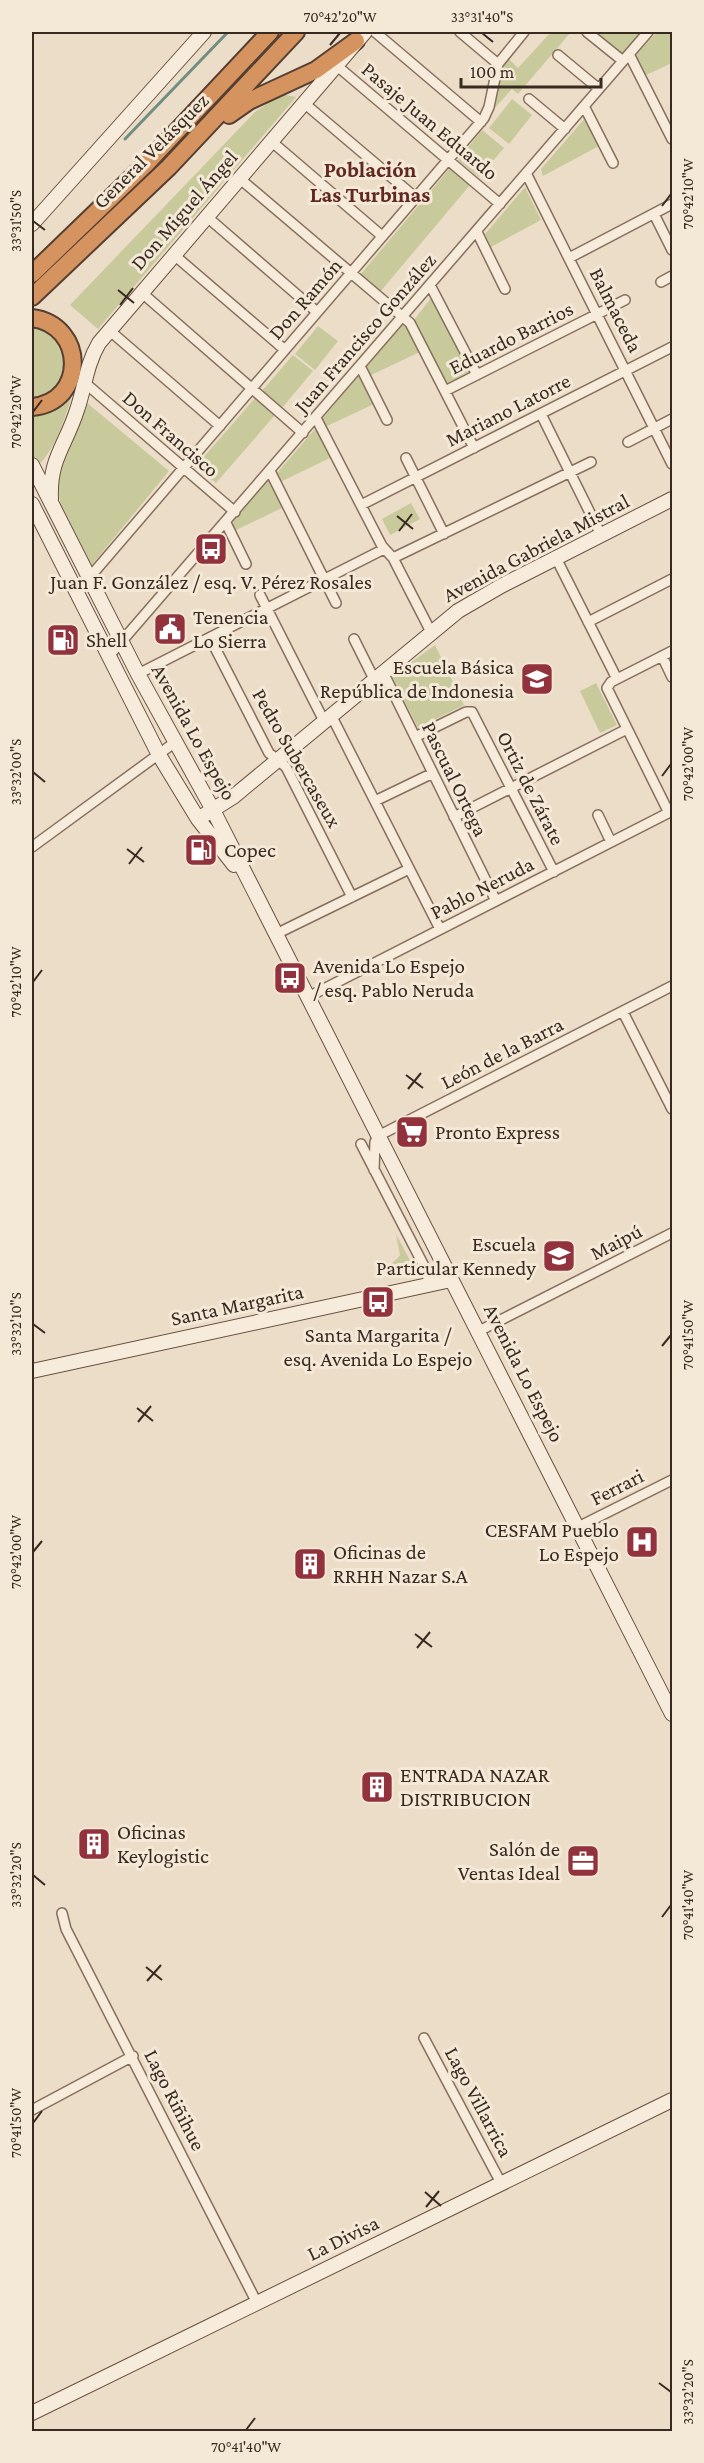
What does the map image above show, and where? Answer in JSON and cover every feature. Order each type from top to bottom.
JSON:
[{"type":"highway","name":"General Velásquez","points":[[32,274],[147,163],[270,32]]},
{"type":"highway","name":"General Velásquez","points":[[32,297],[169,167],[296,32]]},
{"type":"highway","points":[[169,167],[242,105],[316,70],[361,36]]},
{"type":"highway","points":[[32,318],[50,324],[61,333],[69,345],[73,366],[70,380],[59,395],[43,405],[32,407]]},
{"type":"main road","points":[[32,224],[204,32]]},
{"type":"main road","name":"Don Miguel Ángel","points":[[52,504],[52,470],[77,411],[90,360],[109,330],[361,36]]},
{"type":"main road","points":[[34,473],[52,470]]},
{"type":"main road","name":"Avenida Lo Espejo","points":[[34,473],[174,743],[213,810],[672,1714]]},
{"type":"main road","name":"Avenida Gabriela Mistral","points":[[198,819],[233,797],[431,633],[481,597],[672,499]]},
{"type":"main road","name":"Avenida Lo Espejo","points":[[32,504],[159,755],[198,819],[254,892]]},
{"type":"main road","points":[[47,534],[52,525],[63,526]]},
{"type":"main road","name":"Santa Margarita","points":[[32,1371],[451,1280]]},
{"type":"main road","name":"La Divisa","points":[[32,2413],[672,2100]]},
{"type":"street","points":[[375,32],[481,122]]},
{"type":"street","points":[[460,32],[498,64]]},
{"type":"street","name":"Don Ramón","points":[[89,578],[481,122],[489,107],[498,64],[524,32]]},
{"type":"street","points":[[587,32],[626,57],[672,136]]},
{"type":"street","name":"Juan Francisco González","points":[[109,656],[648,32]]},
{"type":"street","points":[[558,55],[599,89]]},
{"type":"street","name":"Pasaje Juan Eduardo","points":[[336,65],[500,204]]},
{"type":"street","points":[[529,99],[565,129]]},
{"type":"street","points":[[304,103],[416,198]]},
{"type":"street","points":[[584,106],[613,163]]},
{"type":"street","points":[[271,141],[382,237]]},
{"type":"street","name":"Balmaceda","points":[[526,173],[672,464]]},
{"type":"street","points":[[239,178],[410,323],[474,448]]},
{"type":"street","points":[[569,258],[672,204]]},
{"type":"street","points":[[654,213],[672,250]]},
{"type":"street","points":[[206,216],[317,312]]},
{"type":"street","points":[[477,232],[505,289]]},
{"type":"street","points":[[173,254],[285,350]]},
{"type":"street","points":[[662,282],[672,276]]},
{"type":"street","points":[[430,285],[477,375]]},
{"type":"street","points":[[141,292],[303,433]]},
{"type":"street","name":"Eduardo Barrios","points":[[445,391],[625,300]]},
{"type":"street","points":[[109,330],[220,426]]},
{"type":"street","name":"Mariano Latorre","points":[[361,506],[672,347]]},
{"type":"street","points":[[360,366],[387,420]]},
{"type":"street","name":"Don Francisco","points":[[84,382],[235,512]]},
{"type":"street","points":[[541,414],[601,535]]},
{"type":"street","points":[[316,418],[384,549],[393,558],[431,633]]},
{"type":"street","points":[[628,442],[672,419]]},
{"type":"street","points":[[406,458],[444,534]]},
{"type":"street","points":[[393,558],[591,462]]},
{"type":"street","points":[[270,471],[336,603]]},
{"type":"street","points":[[225,523],[246,564]]},
{"type":"street","points":[[138,674],[268,610],[384,549]]},
{"type":"street","points":[[556,558],[617,679]]},
{"type":"street","points":[[588,622],[672,579]]},
{"type":"street","points":[[260,595],[375,801],[440,929]]},
{"type":"street","name":"Pedro Subercaseux","points":[[210,638],[269,753],[286,767],[352,897]]},
{"type":"street","name":"Pascual Ortega","points":[[354,639],[415,738],[496,901]]},
{"type":"street","points":[[671,812],[607,686],[672,651]]},
{"type":"street","points":[[662,656],[672,677]]},
{"type":"street","name":"Ortiz de Zárate","points":[[415,738],[470,711],[554,872]]},
{"type":"street","points":[[454,817],[627,729]]},
{"type":"street","points":[[32,847],[174,743]]},
{"type":"street","points":[[375,801],[433,773]]},
{"type":"street","name":"Pablo Neruda","points":[[308,997],[671,812]]},
{"type":"street","points":[[598,815],[611,842]]},
{"type":"street","points":[[276,934],[410,868]]},
{"type":"street","name":"León de la Barra","points":[[378,1136],[672,986]]},
{"type":"street","points":[[623,1012],[669,1094],[672,1109]]},
{"type":"street","points":[[374,1170],[375,1142],[378,1136]]},
{"type":"street","points":[[361,1144],[430,1284]]},
{"type":"street","name":"Maipú","points":[[479,1331],[672,1233]]},
{"type":"street","name":"Ferrari","points":[[578,1527],[672,1480]]},
{"type":"street","name":"Lago Riñihue","points":[[63,1913],[66,1929],[257,2303]]},
{"type":"street","name":"Lago Villarrica","points":[[424,2038],[501,2183]]},
{"type":"street","points":[[32,2110],[132,2056]]},
{"type":"green space","points":[[551,32],[571,32],[518,94],[512,89],[493,110],[500,69],[509,59],[518,68]]},
{"type":"green space","points":[[593,32],[642,32],[623,56]]},
{"type":"green space","points":[[657,32],[672,32],[672,63],[646,75],[636,55]]},
{"type":"green space","points":[[281,94],[296,97],[98,329],[70,305],[255,112]]},
{"type":"green space","points":[[512,99],[532,115],[509,144],[489,128]]},
{"type":"green space","points":[[586,117],[601,145],[543,176],[541,169]]},
{"type":"green space","points":[[482,130],[504,148],[479,177],[458,160]]},
{"type":"green space","points":[[450,168],[470,185],[380,292],[360,275]]},
{"type":"green space","points":[[525,187],[541,220],[491,247],[485,234]]},
{"type":"green space","points":[[431,298],[471,372],[446,385],[414,320]]},
{"type":"green space","points":[[405,322],[420,352],[369,376],[365,368]]},
{"type":"green space","points":[[32,323],[48,328],[65,352],[65,374],[59,386],[32,400]]},
{"type":"green space","points":[[318,326],[338,341],[315,370],[295,354]]},
{"type":"green space","points":[[293,355],[313,371],[282,408],[262,391]]},
{"type":"green space","points":[[361,373],[376,403],[325,427],[322,419]]},
{"type":"green space","points":[[73,389],[68,409],[54,443],[42,462],[35,467],[32,461],[32,414],[51,410]]},
{"type":"green space","points":[[255,398],[275,415],[216,483],[196,466]]},
{"type":"green space","points":[[86,402],[169,471],[90,567],[61,507],[56,480]]},
{"type":"green space","points":[[316,428],[330,458],[280,482],[276,474]]},
{"type":"green space","points":[[270,477],[284,507],[234,531],[230,524]]},
{"type":"green space","points":[[411,503],[420,519],[390,535],[382,519]]},
{"type":"green space","points":[[435,645],[464,705],[418,728],[392,676]]},
{"type":"green space","points":[[596,683],[617,725],[600,733],[580,691]]},
{"type":"green space","points":[[396,1234],[414,1268],[378,1276],[400,1255]]},
{"type":"waterway","points":[[125,139],[228,32]]},
{"type":"place","name":"Juan F. González / esq. V. Pérez Rosales","points":[[211,549]]},
{"type":"place","name":"Tenencia Lo Sierra","points":[[170,629]]},
{"type":"place","name":"Shell","points":[[63,640]]},
{"type":"place","name":"Escuela Básica República de Indonesia","points":[[537,679]]},
{"type":"place","name":"Copec","points":[[201,850]]},
{"type":"place","name":"Avenida Lo Espejo / esq. Pablo Neruda","points":[[290,978]]},
{"type":"place","name":"Pronto Express","points":[[412,1132]]},
{"type":"place","name":"Escuela Particular Kennedy","points":[[559,1256]]},
{"type":"place","name":"Santa Margarita / esq. Avenida Lo Espejo","points":[[378,1302]]},
{"type":"place","name":"CESFAM Pueblo Lo Espejo","points":[[642,1542]]},
{"type":"place","name":"Oficinas de RRHH Nazar S.A","points":[[310,1564]]},
{"type":"place","name":"ENTRADA NAZAR DISTRIBUCION","points":[[377,1787]]},
{"type":"place","name":"Oficinas Keylogistic","points":[[94,1844]]},
{"type":"place","name":"Salón de Ventas Ideal","points":[[583,1861]]},
{"type":"district","name":"Población Las Turbinas","points":[[370,182]]}]
